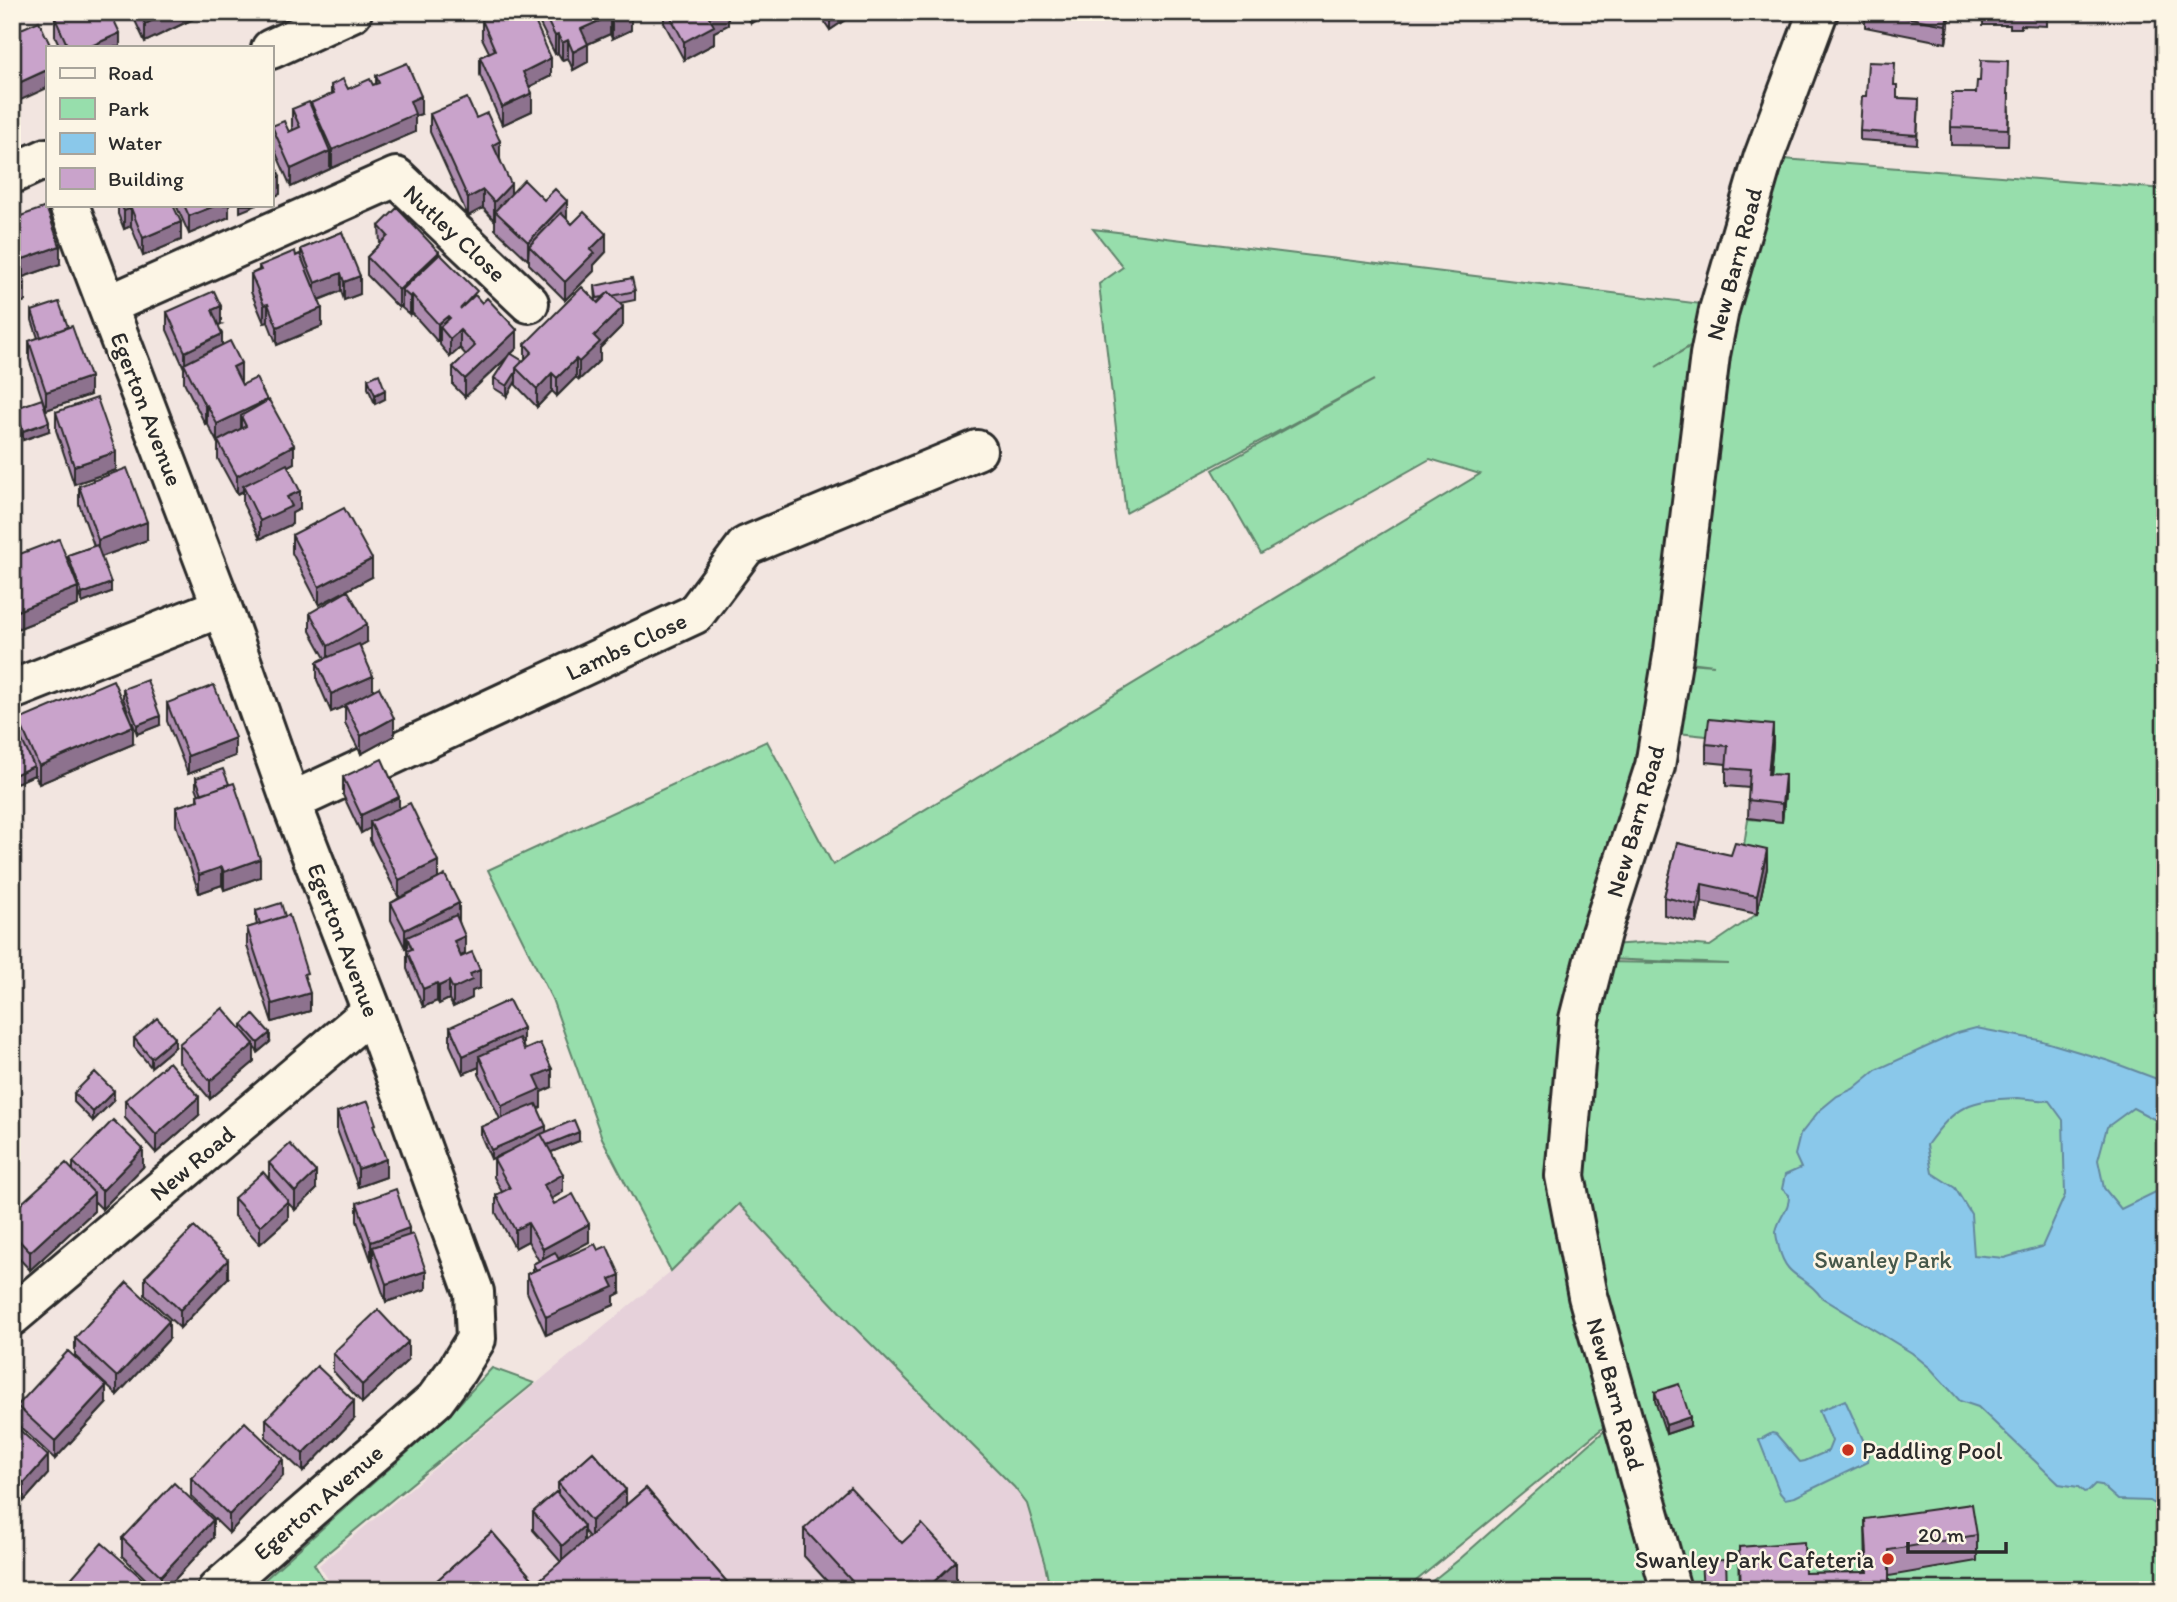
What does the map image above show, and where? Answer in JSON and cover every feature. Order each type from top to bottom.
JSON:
[{"type":"street","points":[[273,48],[352,12]]},
{"type":"street","name":"New Barn Road","points":[[1671,1590],[1588,1296],[1565,1176],[1579,1019],[1601,933],[1655,766],[1674,650],[1710,355],[1719,310],[1763,159],[1818,12]]},
{"type":"street","points":[[12,174],[46,158]]},
{"type":"street","name":"Nutley Close","points":[[108,305],[396,177],[529,303]]},
{"type":"street","name":"Egerton Avenue","points":[[69,206],[222,607],[291,802],[372,1011],[474,1292],[476,1339],[435,1399],[217,1590]]},
{"type":"street","name":"Lambs Close","points":[[291,802],[695,614],[746,546],[977,450]]},
{"type":"street","points":[[12,690],[222,607]]},
{"type":"street","name":"New Road","points":[[15,1307],[372,1011]]},
{"type":"shaded area","points":[[735,1200],[849,1323],[1014,1488],[1026,1504],[1044,1565],[1048,1590],[335,1590],[319,1565],[671,1271]]},
{"type":"green space","name":"Swanley Park","points":[[1771,158],[2165,189],[2165,1590],[1684,1590],[1595,1290],[1577,1168],[1604,962],[1729,964],[1605,959],[1609,945],[1656,942],[1710,946],[1757,914],[1767,868],[1744,845],[1748,819],[1782,822],[1785,793],[1769,791],[1773,743],[1678,733],[1687,663],[1714,665],[1681,661],[1721,341]]},
{"type":"green space","points":[[1093,229],[1710,305],[1701,339],[1656,367],[1701,340],[1657,702],[1559,1097],[1610,1422],[1405,1590],[1050,1590],[1027,1504],[1014,1487],[849,1322],[739,1204],[671,1271],[602,1138],[552,999],[488,870],[767,741],[833,865],[1480,474],[1430,459],[1261,554],[1213,470],[1374,380],[1126,513],[1099,284],[1123,267]]},
{"type":"green space","points":[[492,1368],[534,1383],[314,1564],[330,1590],[253,1590],[446,1418]]},
{"type":"green space","points":[[1611,1425],[1662,1590],[1421,1590],[1461,1558]]},
{"type":"water","points":[[1976,1028],[2039,1040],[2109,1061],[2165,1082],[2165,1125],[2133,1108],[2107,1127],[2098,1160],[2104,1188],[2121,1209],[2162,1189],[2165,1183],[2165,1510],[2150,1501],[2118,1500],[2101,1485],[2095,1484],[2084,1492],[2078,1487],[2059,1484],[1978,1407],[1960,1401],[1930,1368],[1912,1353],[1821,1297],[1792,1272],[1782,1258],[1776,1232],[1788,1205],[1789,1195],[1782,1189],[1785,1175],[1801,1168],[1795,1155],[1800,1135],[1819,1111],[1876,1070],[1957,1033]],"holes":[[[2017,1098],[2049,1101],[2063,1120],[2065,1195],[2042,1247],[2004,1258],[1974,1255],[1971,1214],[1955,1188],[1932,1173],[1927,1145],[1956,1113],[1975,1103]]]},
{"type":"water","name":"Paddling Pool","points":[[1845,1400],[1869,1453],[1868,1462],[1795,1497],[1785,1499],[1780,1493],[1759,1440],[1772,1433],[1776,1434],[1800,1462],[1828,1451],[1832,1441],[1819,1411]]},
{"type":"building","points":[[68,12],[110,12],[120,33],[91,46],[68,46],[55,18]]},
{"type":"building","points":[[139,12],[169,12],[145,24]]},
{"type":"building","points":[[498,12],[531,12],[551,58],[523,72],[532,93],[502,107],[480,57],[495,50],[482,20]]},
{"type":"building","points":[[543,12],[631,12],[612,21],[610,16],[581,29],[588,44],[573,52],[568,40],[562,43],[558,35],[555,36]]},
{"type":"building","points":[[668,12],[718,12],[709,17],[714,26],[684,42]]},
{"type":"building","points":[[824,12],[843,12],[830,21]]},
{"type":"building","points":[[1879,12],[1948,12],[1946,25]]},
{"type":"building","points":[[39,21],[51,46],[46,46],[46,70],[12,86],[12,33]]},
{"type":"building","points":[[1981,60],[2008,61],[2008,129],[1951,127],[1952,93],[1976,93],[1977,81],[1980,81]]},
{"type":"building","points":[[1868,62],[1895,63],[1894,85],[1897,85],[1897,98],[1919,99],[1917,135],[1860,131]]},
{"type":"building","points":[[407,63],[421,96],[410,101],[415,114],[332,150],[311,103],[334,93],[331,85],[343,79],[348,89],[370,79],[373,85],[379,83],[376,76]]},
{"type":"building","points":[[467,98],[476,118],[487,113],[500,141],[493,145],[511,184],[494,202],[483,190],[468,198],[430,114]]},
{"type":"building","points":[[309,102],[330,151],[291,169],[273,126],[284,121],[289,132],[300,127],[292,109]]},
{"type":"building","points":[[273,160],[280,176],[273,179]]},
{"type":"building","points":[[524,180],[544,200],[555,189],[567,201],[528,242],[495,211]]},
{"type":"building","points":[[122,206],[173,206],[181,222],[143,238],[131,208],[124,211]]},
{"type":"building","points":[[184,206],[214,206],[189,216]]},
{"type":"building","points":[[46,207],[60,246],[23,259],[12,230],[12,219]]},
{"type":"building","points":[[397,208],[439,252],[399,290],[367,257],[388,236],[379,226]]},
{"type":"building","points":[[584,212],[606,234],[590,250],[594,253],[565,282],[529,246],[561,213],[572,224]]},
{"type":"building","points":[[342,232],[360,276],[344,282],[341,273],[315,283],[301,249]]},
{"type":"building","points":[[12,248],[25,283],[12,288]]},
{"type":"building","points":[[295,251],[296,256],[300,254],[322,308],[277,327],[251,274],[261,270],[259,266]]},
{"type":"building","points":[[440,254],[477,291],[460,309],[475,295],[482,303],[487,298],[517,330],[465,379],[453,367],[475,346],[460,330],[450,339],[440,327],[450,318],[448,316],[438,324],[412,295],[410,297],[402,290]]},
{"type":"building","points":[[632,278],[635,291],[612,296],[609,292],[597,298],[595,286]]},
{"type":"building","points":[[582,287],[598,303],[609,292],[623,307],[594,336],[600,342],[579,362],[576,359],[557,378],[552,373],[537,389],[516,368],[532,352],[525,344]]},
{"type":"building","points":[[214,291],[221,306],[212,310],[222,334],[185,352],[167,312]]},
{"type":"building","points":[[59,302],[68,327],[41,337],[32,311]]},
{"type":"building","points":[[72,326],[90,377],[46,392],[29,341]]},
{"type":"building","points":[[230,341],[241,363],[233,367],[242,385],[256,378],[267,400],[217,424],[184,364]]},
{"type":"building","points":[[510,353],[523,361],[516,368],[507,386],[494,378]]},
{"type":"building","points":[[379,374],[385,390],[375,395],[368,379]]},
{"type":"building","points":[[97,398],[116,452],[74,466],[56,412]]},
{"type":"building","points":[[42,399],[49,422],[23,431],[16,408]]},
{"type":"building","points":[[269,400],[294,445],[237,476],[218,441],[246,426],[241,416]]},
{"type":"building","points":[[287,464],[300,491],[287,497],[292,506],[260,521],[243,486]]},
{"type":"building","points":[[127,468],[147,522],[98,540],[79,486]]},
{"type":"building","points":[[344,508],[372,559],[319,587],[292,535]]},
{"type":"building","points":[[59,539],[78,587],[12,613],[12,557]]},
{"type":"building","points":[[97,545],[111,583],[82,594],[68,555]]},
{"type":"building","points":[[348,591],[367,624],[328,646],[310,613]]},
{"type":"building","points":[[359,644],[373,676],[331,694],[317,662]]},
{"type":"building","points":[[113,680],[133,726],[39,766],[19,720]]},
{"type":"building","points":[[147,680],[160,716],[137,725],[123,689]]},
{"type":"building","points":[[214,685],[235,738],[188,756],[167,703]]},
{"type":"building","points":[[379,687],[394,718],[361,736],[345,705]]},
{"type":"building","points":[[1709,719],[1773,725],[1768,774],[1785,775],[1782,804],[1748,800],[1750,770],[1726,768],[1728,746],[1706,744]]},
{"type":"building","points":[[19,734],[34,766],[12,776],[12,737]]},
{"type":"building","points":[[382,759],[399,797],[361,815],[343,777]]},
{"type":"building","points":[[223,769],[229,784],[202,794],[196,778]]},
{"type":"building","points":[[234,783],[260,859],[224,872],[222,867],[199,875],[176,807],[198,800],[197,795]]},
{"type":"building","points":[[410,803],[438,861],[399,880],[370,822]]},
{"type":"building","points":[[1677,843],[1731,855],[1735,843],[1767,850],[1757,896],[1702,884],[1697,905],[1664,897]]},
{"type":"building","points":[[445,875],[459,903],[405,930],[391,903]]},
{"type":"building","points":[[281,903],[285,916],[260,924],[256,911]]},
{"type":"building","points":[[289,915],[307,973],[304,974],[310,993],[272,1004],[247,928]]},
{"type":"building","points":[[456,915],[465,936],[454,941],[461,957],[472,952],[480,970],[470,974],[472,980],[453,989],[449,981],[423,989],[407,951],[412,949],[407,937]]},
{"type":"building","points":[[509,1000],[523,1028],[463,1056],[450,1027]]},
{"type":"building","points":[[223,1008],[254,1044],[210,1081],[179,1044]]},
{"type":"building","points":[[253,1014],[270,1033],[258,1043],[242,1025]]},
{"type":"building","points":[[157,1018],[175,1038],[151,1058],[134,1038]]},
{"type":"building","points":[[519,1038],[524,1050],[540,1043],[552,1069],[535,1076],[541,1089],[502,1106],[479,1056]]},
{"type":"building","points":[[169,1062],[199,1097],[156,1135],[125,1100]]},
{"type":"building","points":[[95,1072],[114,1091],[93,1112],[74,1093]]},
{"type":"building","points":[[368,1101],[376,1124],[373,1125],[386,1159],[358,1169],[337,1112]]},
{"type":"building","points":[[536,1104],[546,1126],[491,1150],[481,1127]]},
{"type":"building","points":[[113,1120],[143,1149],[102,1191],[73,1162]]},
{"type":"building","points":[[574,1120],[579,1132],[547,1145],[541,1134]]},
{"type":"building","points":[[541,1134],[563,1174],[544,1185],[554,1204],[573,1194],[589,1224],[543,1249],[528,1223],[515,1230],[496,1195],[510,1188],[494,1159]]},
{"type":"building","points":[[290,1144],[316,1172],[295,1192],[269,1163]]},
{"type":"building","points":[[66,1163],[94,1193],[30,1252],[12,1233],[12,1212]]},
{"type":"building","points":[[263,1172],[288,1201],[260,1226],[234,1198]]},
{"type":"building","points":[[396,1189],[409,1228],[371,1242],[357,1203]]},
{"type":"building","points":[[194,1227],[228,1260],[180,1310],[145,1277]]},
{"type":"building","points":[[413,1234],[426,1271],[386,1284],[373,1247]]},
{"type":"building","points":[[595,1244],[598,1250],[607,1246],[620,1275],[610,1279],[614,1287],[546,1317],[527,1274]]},
{"type":"building","points":[[555,1252],[559,1260],[536,1270],[533,1264]]},
{"type":"building","points":[[127,1282],[169,1321],[117,1377],[75,1338]]},
{"type":"building","points":[[378,1310],[408,1342],[362,1385],[333,1353]]},
{"type":"building","points":[[68,1351],[106,1386],[55,1441],[17,1406]]},
{"type":"building","points":[[317,1366],[354,1401],[303,1454],[266,1419]]},
{"type":"building","points":[[1679,1384],[1690,1417],[1666,1425],[1655,1392]]},
{"type":"building","points":[[245,1422],[283,1459],[229,1515],[191,1478]]},
{"type":"building","points":[[12,1423],[48,1456],[24,1483],[12,1472]]},
{"type":"building","points":[[593,1452],[626,1490],[591,1521],[558,1483]]},
{"type":"building","points":[[174,1483],[213,1520],[161,1576],[122,1538]]},
{"type":"building","points":[[850,1487],[902,1543],[922,1524],[956,1561],[925,1590],[860,1590],[804,1529]]},
{"type":"building","points":[[646,1488],[734,1590],[426,1590],[492,1532],[536,1583]]},
{"type":"building","points":[[556,1492],[584,1526],[562,1546],[533,1512]]},
{"type":"building","points":[[1972,1504],[1977,1535],[1889,1550],[1889,1589],[1806,1590],[1806,1585],[1741,1587],[1739,1547],[1804,1542],[1805,1573],[1868,1572],[1865,1519]]},
{"type":"building","points":[[102,1543],[144,1580],[136,1590],[61,1590]]},
{"type":"building","points":[[1726,1560],[1727,1590],[1703,1590],[1701,1561]]},
{"type":"place","name":"Paddling Pool","points":[[1848,1450]]},
{"type":"place","name":"Swanley Park Cafeteria","points":[[1888,1559]]}]
